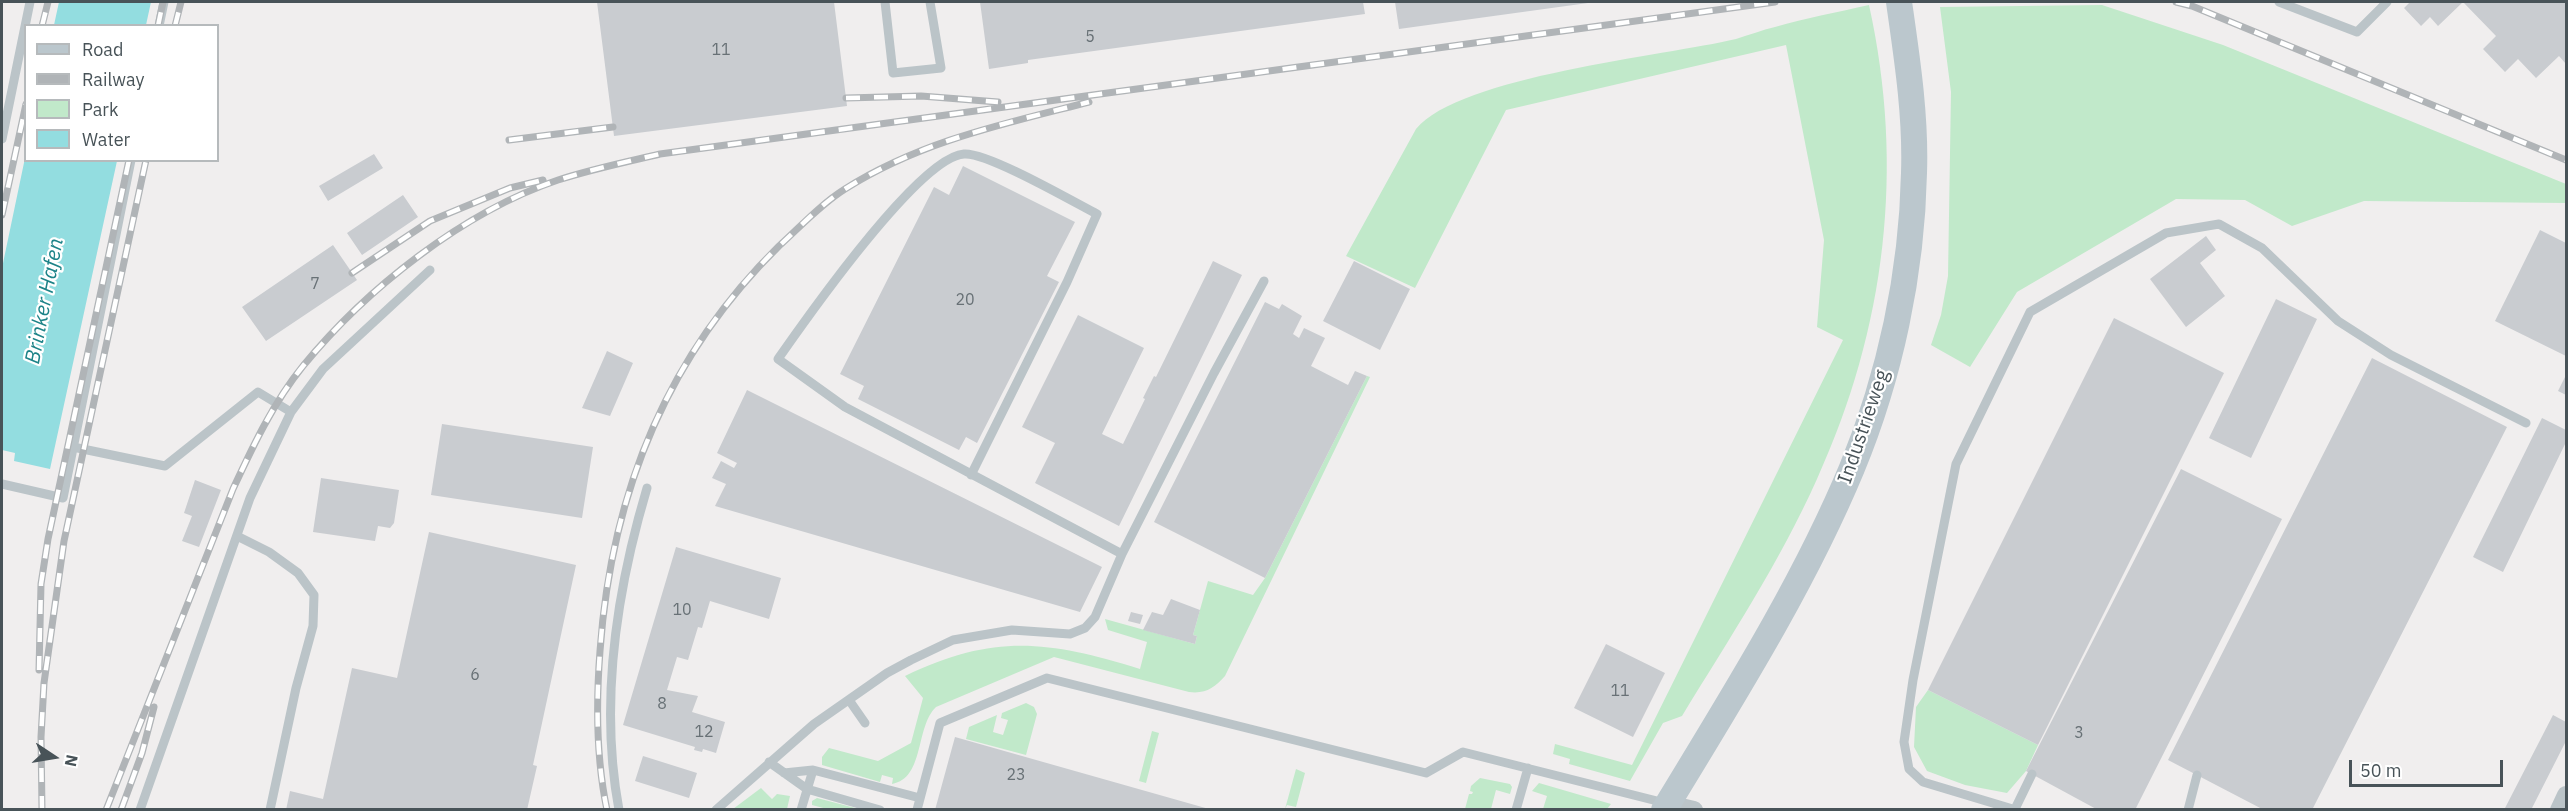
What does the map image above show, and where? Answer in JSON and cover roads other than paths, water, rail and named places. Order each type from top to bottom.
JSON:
[{"type":"street","name":"Industrieweg","points":[[1666,807],[1784,606],[1815,548],[1852,469],[1882,382],[1906,275],[1914,172],[1912,107],[1899,2]]},
{"type":"street","points":[[2559,810],[2566,795]]},
{"type":"street","points":[[1666,807],[1694,810]]},
{"type":"lane","points":[[26,24],[30,2]]},
{"type":"lane","points":[[159,24],[164,2]]},
{"type":"lane","points":[[885,2],[893,73],[941,68],[930,2]]},
{"type":"lane","points":[[2279,2],[2357,32],[2387,2]]},
{"type":"lane","points":[[2,139],[24,31]]},
{"type":"lane","points":[[971,475],[1062,292],[1097,214],[986,158],[963,153],[940,165],[918,182],[832,283],[778,359],[844,407],[971,475],[1122,554]]},
{"type":"lane","points":[[2,484],[63,498],[131,162]]},
{"type":"lane","points":[[2032,774],[2016,809],[1923,782],[1909,769],[1904,742],[1913,680],[1956,464],[2030,312],[2166,233],[2219,224],[2262,248],[2338,321],[2391,355],[2526,423]]},
{"type":"lane","points":[[140,810],[250,498],[291,412],[323,369],[430,270]]},
{"type":"lane","points":[[716,810],[814,724],[887,672],[953,640],[1012,630],[1070,634],[1085,628],[1095,617],[1122,554],[1214,373],[1264,281]]},
{"type":"lane","points":[[73,447],[165,466],[258,392],[291,412]]},
{"type":"lane","points":[[620,810],[612,740],[611,690],[614,647],[620,592],[629,547],[646,488]]},
{"type":"lane","points":[[237,536],[268,552],[298,573],[314,595],[313,626],[296,688],[270,810]]},
{"type":"lane","points":[[917,810],[940,723],[1047,678],[1426,773],[1463,752],[1666,807]]},
{"type":"lane","points":[[849,700],[865,723]]},
{"type":"lane","points":[[769,762],[807,789],[880,810]]},
{"type":"lane","points":[[1516,810],[1528,768]]},
{"type":"lane","points":[[784,773],[813,770],[920,798]]},
{"type":"lane","points":[[801,810],[813,770]]},
{"type":"lane","points":[[2188,810],[2197,775]]},
{"type":"water","points":[[59,2],[151,2],[146,24],[54,24]]},
{"type":"water","name":"Brinker Hafen","points":[[24,162],[117,162],[50,469],[14,461],[15,453],[2,450],[2,268]]},
{"type":"railway","points":[[42,24],[48,2]]},
{"type":"railway","points":[[158,24],[163,2]]},
{"type":"railway","points":[[176,24],[181,2]]},
{"type":"railway","points":[[106,810],[233,489],[256,441],[292,380],[328,337],[356,309],[418,256],[487,212],[522,194],[571,176],[660,154],[1775,2]]},
{"type":"railway","points":[[2176,2],[2192,6],[2566,160]]},
{"type":"railway","points":[[846,98],[921,96],[998,102]]},
{"type":"railway","points":[[607,810],[599,751],[598,690],[606,593],[617,538],[632,484],[651,432],[676,382],[705,334],[739,289],[779,246],[819,209],[845,189],[874,172],[933,146],[1089,102]]},
{"type":"railway","points":[[2,215],[24,113]]},
{"type":"railway","points":[[509,140],[613,127]]},
{"type":"railway","points":[[39,670],[41,584],[48,539],[129,162]]},
{"type":"railway","points":[[42,810],[41,737],[44,683],[64,541],[146,162]]},
{"type":"railway","points":[[352,273],[430,221],[510,188],[543,180]]},
{"type":"railway","points":[[121,810],[142,753],[154,707]]}]
